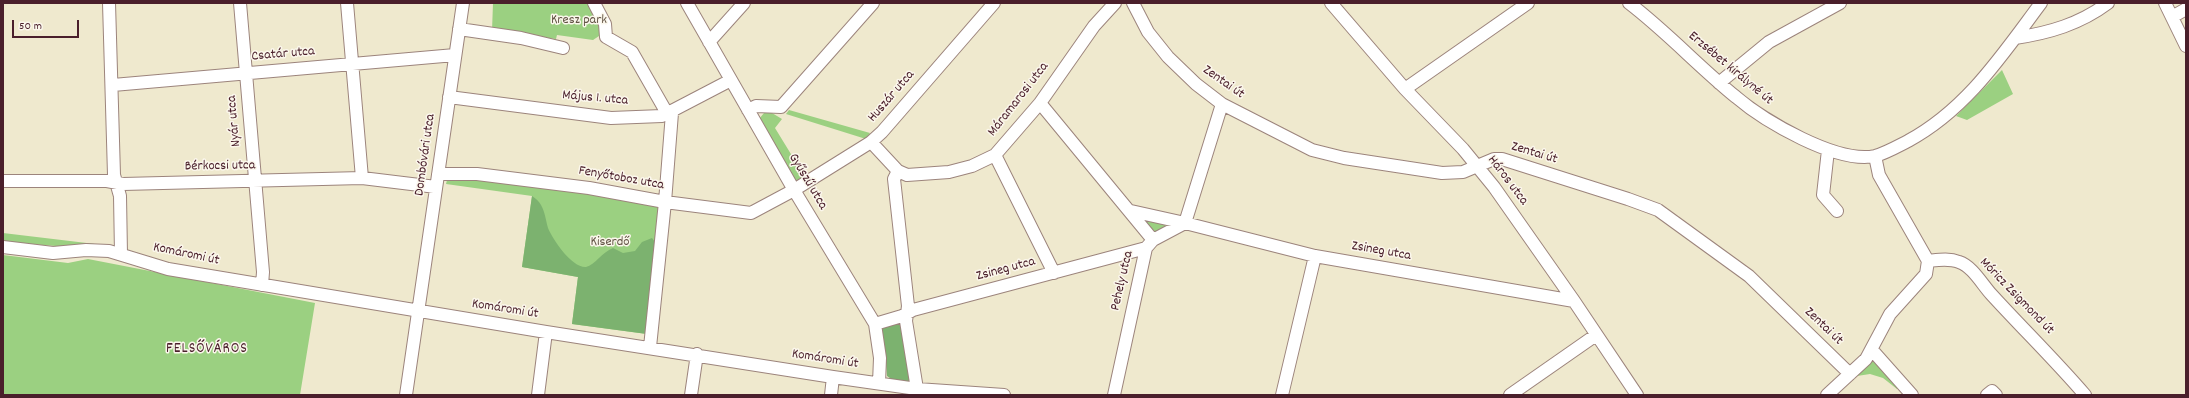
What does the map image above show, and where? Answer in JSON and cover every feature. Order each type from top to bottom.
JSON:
[{"type":"street","points":[[109,3],[116,183],[120,196],[121,254]]},
{"type":"street","name":"Nyár utca","points":[[240,3],[263,272],[262,285]]},
{"type":"street","points":[[347,3],[362,178]]},
{"type":"street","name":"Dombóvári utca","points":[[406,395],[420,311],[436,187],[463,3]]},
{"type":"street","points":[[594,3],[605,24],[606,37],[632,52],[670,114],[666,202],[650,347]]},
{"type":"street","name":"Gyűszű utca","points":[[687,3],[794,190],[875,324],[880,358],[879,383]]},
{"type":"street","points":[[709,42],[744,3]]},
{"type":"street","points":[[748,110],[756,106],[781,106],[873,3]]},
{"type":"street","name":"Huszár utca","points":[[794,190],[871,142],[882,132],[994,3]]},
{"type":"street","name":"Máramarosi utca","points":[[898,171],[907,175],[948,172],[972,166],[995,155],[1040,103],[1094,26],[1115,3]]},
{"type":"street","name":"Zentai út","points":[[1133,3],[1148,32],[1168,57],[1196,84],[1222,104],[1312,150],[1344,158],[1442,173],[1464,172],[1494,160],[1502,159],[1658,210],[1748,276],[1850,374]]},
{"type":"street","name":"Háros utca","points":[[1331,3],[1405,89],[1478,167],[1574,301],[1637,395]]},
{"type":"street","points":[[1405,89],[1528,3]]},
{"type":"street","name":"Erzsébet királyné út","points":[[1629,3],[1653,21],[1719,83],[1751,110],[1773,124],[1828,150],[1854,155],[1874,156],[1917,136],[1949,113],[1981,82],[2041,3]]},
{"type":"street","points":[[1719,83],[1769,42],[1840,3]]},
{"type":"street","points":[[2015,38],[2055,31],[2094,12],[2108,3]]},
{"type":"street","points":[[2166,3],[2186,46]]},
{"type":"street","points":[[2172,17],[2186,9]]},
{"type":"street","points":[[459,29],[521,38],[563,48]]},
{"type":"street","name":"Csatár utca","points":[[113,85],[455,55]]},
{"type":"street","name":"Május 1. utca","points":[[449,97],[611,118],[670,114],[731,80]]},
{"type":"street","points":[[1040,103],[1131,212],[1149,244]]},
{"type":"street","points":[[1185,223],[1222,104]]},
{"type":"street","points":[[871,142],[898,171],[894,179],[907,313],[906,321],[917,389]]},
{"type":"street","points":[[1828,150],[1823,195],[1837,211]]},
{"type":"street","points":[[995,155],[1054,273]]},
{"type":"street","points":[[1827,395],[1866,359],[1872,350],[1880,329],[1890,314],[1926,274],[1928,262],[1879,174],[1874,156]]},
{"type":"street","name":"Fenyőtoboz utca","points":[[438,174],[477,174],[590,188],[666,202],[751,213],[794,190]]},
{"type":"street","name":"Bérkocsi utca","points":[[3,181],[116,183],[362,178],[436,187]]},
{"type":"street","name":"Zsineg utca","points":[[1131,212],[1185,223],[1315,256],[1574,301]]},
{"type":"street","name":"Pehely utca","points":[[1114,395],[1149,244],[1185,223]]},
{"type":"street","name":"Zsineg utca","points":[[875,324],[907,313],[1054,273],[1149,244]]},
{"type":"street","name":"Komáromi út","points":[[3,247],[53,253],[86,250],[121,254],[168,269],[546,332],[917,389],[1004,395]]},
{"type":"street","points":[[1282,395],[1315,256]]},
{"type":"street","name":"Móricz Zsigmond út","points":[[1928,262],[1947,260],[1960,262],[1970,269],[1990,293],[2052,356],[2085,395]]},
{"type":"street","points":[[538,395],[546,332]]},
{"type":"street","points":[[1510,395],[1596,335]]},
{"type":"street","points":[[1872,350],[1912,395]]},
{"type":"street","points":[[691,395],[697,354]]},
{"type":"street","points":[[831,395],[833,376]]},
{"type":"street","points":[[1986,395],[1992,390],[1996,395]]},
{"type":"green space","name":"Kresz park","points":[[493,3],[589,3],[599,21],[602,34],[593,40],[557,35],[556,39],[492,31]]},
{"type":"green space","points":[[2002,70],[2013,94],[1967,120],[1956,116]]},
{"type":"green space","points":[[789,110],[870,133],[866,139],[786,114]]},
{"type":"green space","points":[[764,113],[772,113],[782,119],[775,128],[805,177],[796,182],[759,119]]},
{"type":"green space","name":"Kiserdő","points":[[470,177],[588,191],[661,206],[647,334],[572,324],[578,277],[522,267],[532,196],[446,184],[447,180]]},
{"type":"green space","points":[[532,196],[541,205],[548,228],[554,239],[569,258],[581,266],[589,266],[605,252],[613,248],[623,253],[635,251],[642,242],[652,238],[657,245],[647,334],[572,324],[578,277],[522,267]]},
{"type":"green space","points":[[1142,217],[1170,222],[1155,234]]},
{"type":"green space","points":[[3,233],[95,244],[69,247],[3,242]]},
{"type":"green space","points":[[3,255],[68,263],[88,259],[315,303],[300,395],[3,395]]},
{"type":"green space","points":[[901,322],[911,378],[908,382],[894,381],[887,376],[885,349],[881,328]]},
{"type":"green space","points":[[1873,359],[1897,384],[1897,389],[1883,378],[1870,374],[1857,376]]},
{"type":"district","name":"FELSŐVÁROS","points":[[207,350]]}]
